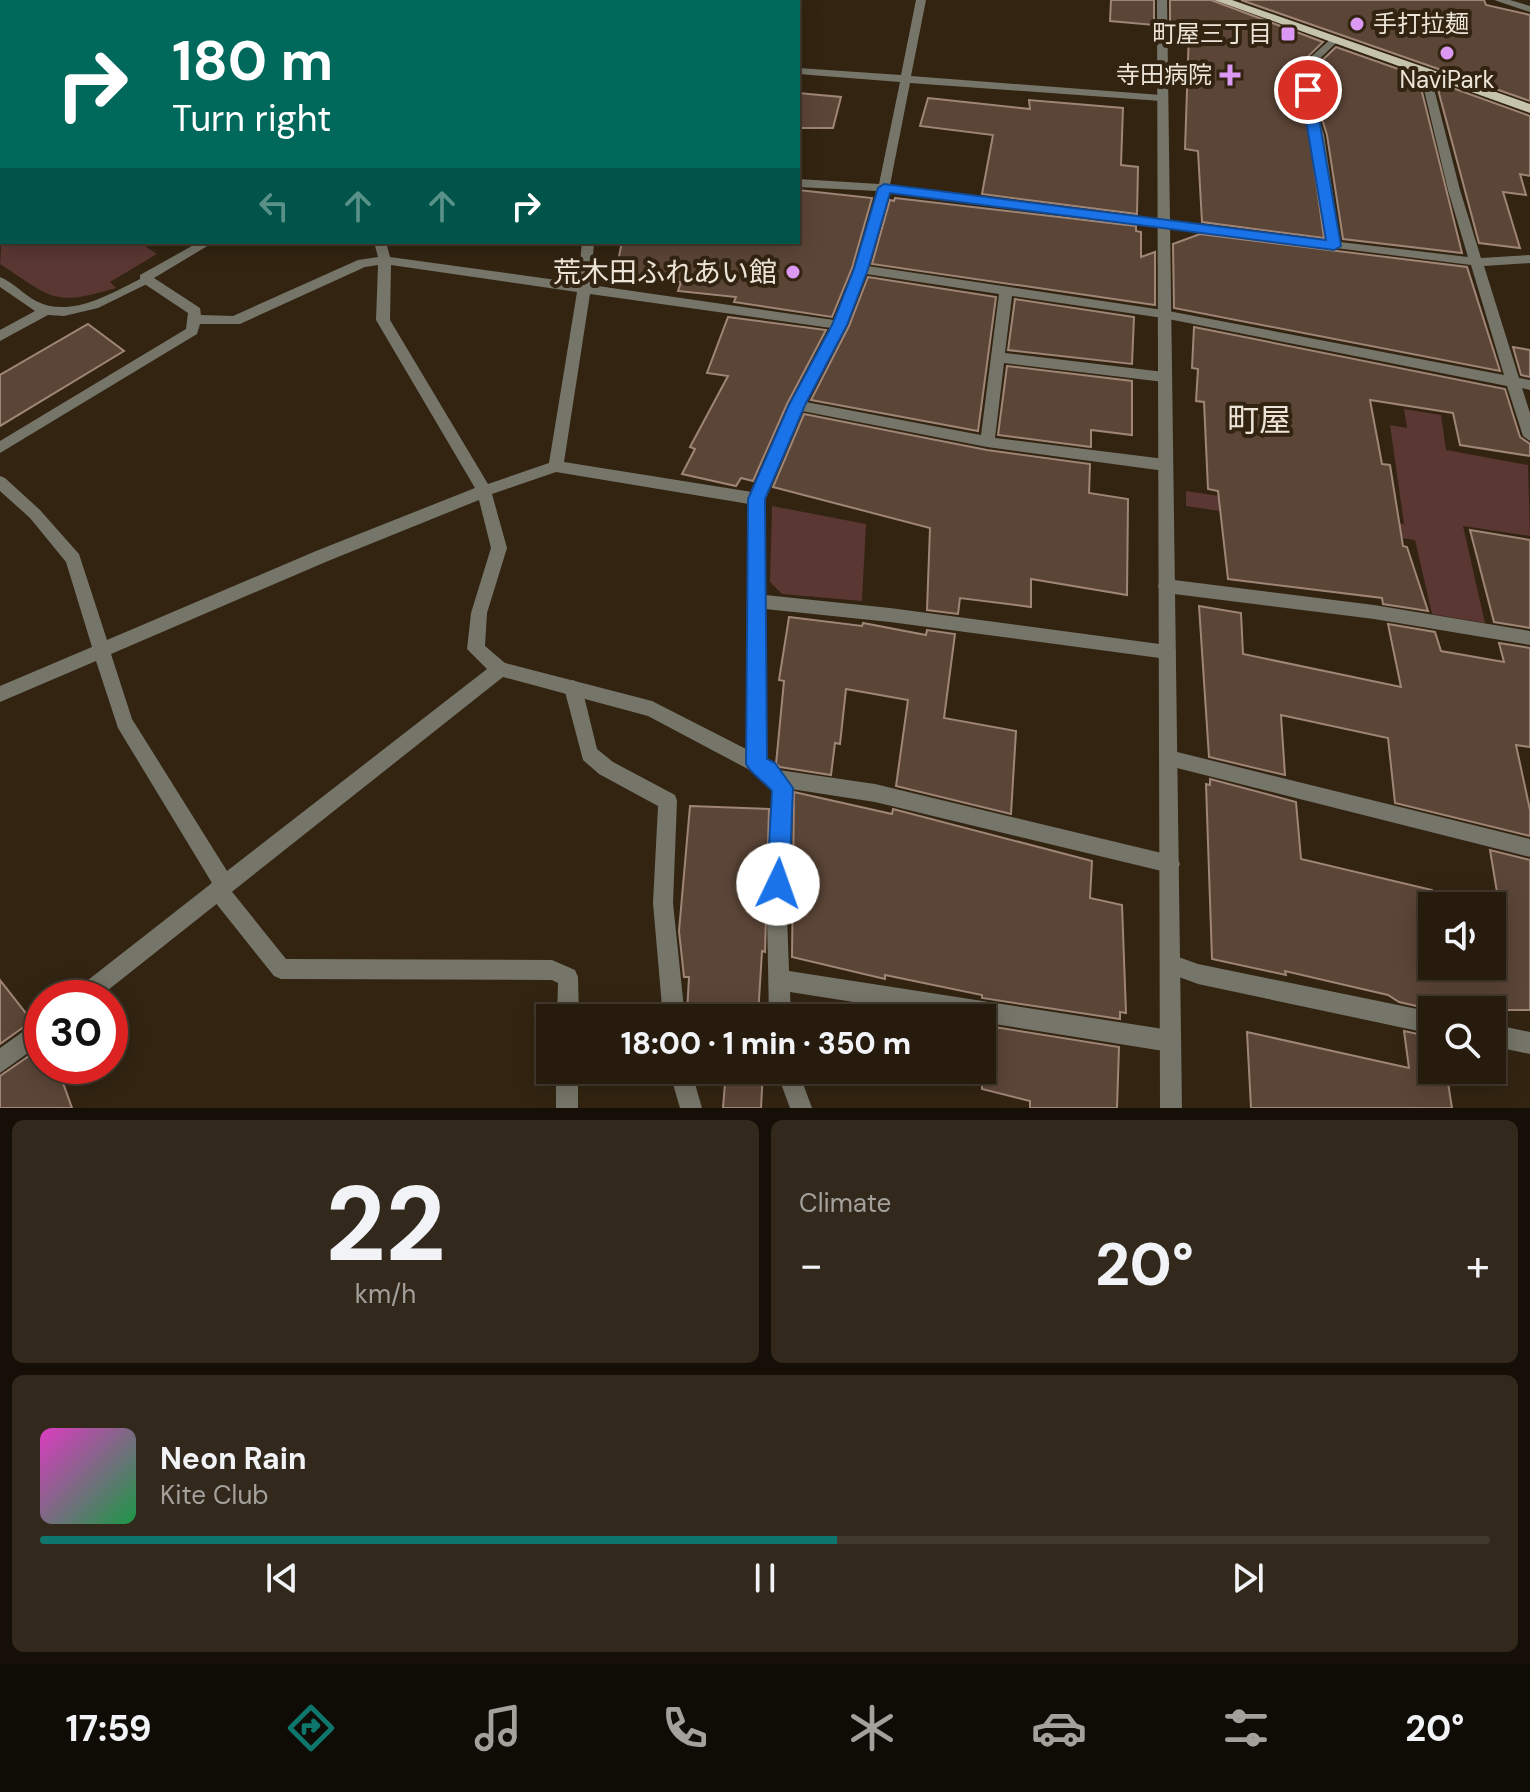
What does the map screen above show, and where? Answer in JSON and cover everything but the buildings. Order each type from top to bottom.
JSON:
[{"type":"main road","points":[[1220,0],[1530,109]]},
{"type":"street","points":[[757,764],[757,499],[797,405],[839,325],[861,269],[884,188],[921,0]]},
{"type":"street","points":[[1162,0],[1171,1108]]},
{"type":"street","points":[[1499,0],[1530,9]]},
{"type":"street","points":[[1333,40],[1299,72],[1308,90],[1334,246]]},
{"type":"street","points":[[800,71],[1161,98]]},
{"type":"street","points":[[1425,73],[1454,190],[1530,436]]},
{"type":"street","points":[[800,183],[884,188],[1477,262],[1530,259]]},
{"type":"street","points":[[147,281],[145,278],[204,244]]},
{"type":"street","points":[[381,244],[385,260],[383,320],[484,491],[499,548],[479,613],[476,649],[500,669],[652,709],[757,764],[774,778],[782,788],[777,915],[780,1004]]},
{"type":"street","points":[[556,466],[584,289],[588,244]]},
{"type":"street","points":[[193,319],[235,321],[362,263],[385,260],[839,325]]},
{"type":"street","points":[[861,269],[1163,314],[1530,385]]},
{"type":"street","points":[[0,281],[35,307],[46,310],[87,306],[147,281]]},
{"type":"street","points":[[0,448],[192,331],[195,311],[147,281]]},
{"type":"street","points":[[987,442],[1006,291]]},
{"type":"street","points":[[0,336],[46,310]]},
{"type":"street","points":[[996,357],[1164,377]]},
{"type":"street","points":[[797,405],[987,442],[1165,465]]},
{"type":"street","points":[[0,694],[484,491],[556,466],[757,499]]},
{"type":"street","points":[[0,482],[35,514],[73,559],[124,722],[221,888],[281,969],[552,970],[568,977],[568,1004]]},
{"type":"street","points":[[1166,586],[1374,612],[1530,638]]},
{"type":"street","points":[[757,601],[890,615],[1167,652]]},
{"type":"street","points":[[104,980],[500,669]]},
{"type":"street","points":[[573,688],[589,754],[606,768],[668,801],[663,903],[673,1004]]},
{"type":"street","points":[[1169,758],[1530,848]]},
{"type":"street","points":[[774,778],[875,793],[1170,864]]},
{"type":"street","points":[[1170,964],[1198,974],[1418,1020]]},
{"type":"street","points":[[779,980],[1170,1041]]},
{"type":"street","points":[[1506,1038],[1530,1043]]},
{"type":"street","points":[[0,1062],[24,1043]]},
{"type":"street","points":[[567,1084],[567,1108]]},
{"type":"street","points":[[684,1084],[691,1108]]},
{"type":"street","points":[[792,1084],[801,1108]]},
{"type":"shaded area","points":[[1,244],[142,244],[157,254],[110,282],[116,288],[65,298],[43,292],[0,264]]},
{"type":"shaded area","points":[[1404,409],[1441,415],[1446,450],[1528,465],[1530,536],[1463,526],[1485,623],[1432,614],[1415,540],[1186,506],[1186,491],[1404,524],[1390,425],[1407,428]]},
{"type":"shaded area","points":[[772,506],[866,524],[862,601],[782,594],[770,582]]},
{"type":"place","name":"手打拉麺","points":[[1357,24]]},
{"type":"place","name":"町屋三丁目","points":[[1288,34]]},
{"type":"place","name":"NaviPark","points":[[1447,53]]},
{"type":"place","name":"寺田病院","points":[[1230,75]]},
{"type":"place","name":"荒木田ふれあい館","points":[[793,272]]},
{"type":"district","name":"町屋","points":[[1259,420]]},
{"type":"route","points":[[778,884],[782,788],[768,770],[757,764],[757,499],[797,405],[839,325],[861,269],[884,188],[1334,246],[1308,90]]}]
